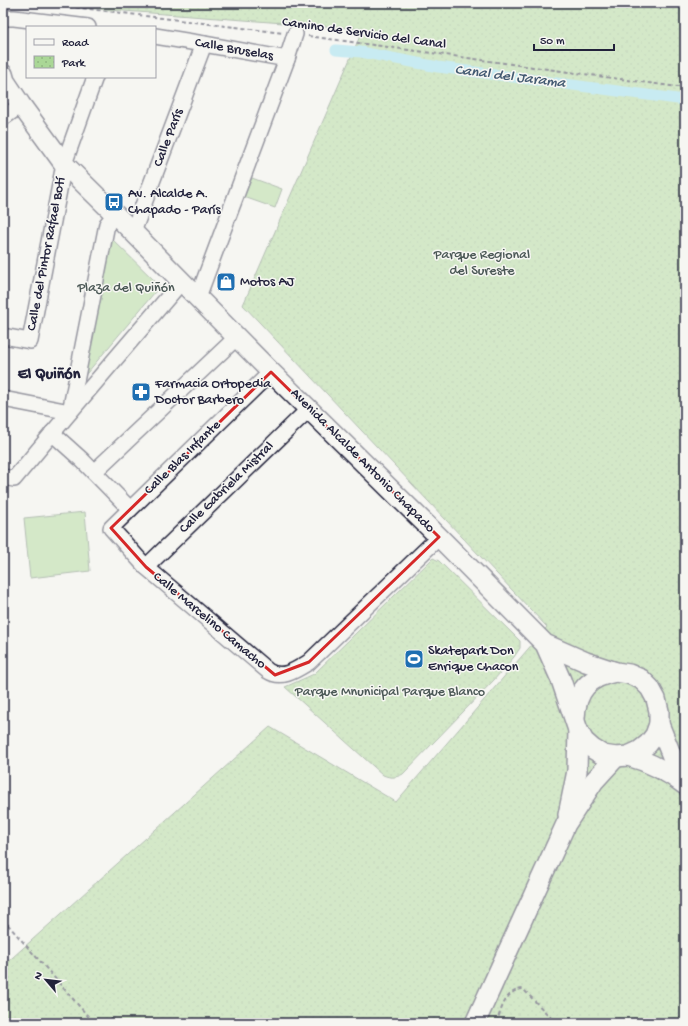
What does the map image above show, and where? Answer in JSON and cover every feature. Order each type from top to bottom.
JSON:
[{"type":"main road","name":"Avenida Alcalde Antonio Chapado","points":[[4,78],[21,105],[64,164],[545,644]]},
{"type":"main road","points":[[475,1023],[566,824],[594,781],[622,756],[639,751],[648,744],[655,735],[659,724],[659,711],[656,698],[650,688],[641,679],[573,657],[545,644]]},
{"type":"main road","points":[[545,644],[561,680],[576,725],[584,741],[592,749],[603,755],[622,756],[642,760],[658,766],[685,785]]},
{"type":"main road","points":[[566,824],[576,771],[576,706],[581,693],[590,682],[602,675],[616,672]]},
{"type":"main road","points":[[659,724],[672,759],[685,780]]},
{"type":"street","points":[[3,18],[80,26]]},
{"type":"street","name":"Calle Bruselas","points":[[156,36],[286,59],[295,34]]},
{"type":"street","name":"Calle París","points":[[133,232],[204,44]]},
{"type":"street","points":[[198,297],[286,59]]},
{"type":"street","points":[[64,164],[95,78]]},
{"type":"street","points":[[3,118],[21,105]]},
{"type":"street","name":"Calle del Pintor Rafael Botí","points":[[3,336],[30,341],[64,164]]},
{"type":"street","points":[[70,412],[108,224],[115,215]]},
{"type":"street","points":[[3,477],[14,479],[52,432],[182,281]]},
{"type":"street","points":[[94,472],[237,337]]},
{"type":"street","name":"Calle Blas Infante","points":[[111,528],[271,372]]},
{"type":"street","points":[[3,399],[70,412]]},
{"type":"street","name":"Calle Gabriela Mistral","points":[[146,568],[309,409]]},
{"type":"street","points":[[52,432],[130,509]]},
{"type":"street","name":"Calle Marcelino Camacho","points":[[111,528],[146,568],[268,671],[275,675],[283,675],[309,662],[439,537]]},
{"type":"path","name":"Camino de Servicio del Canal","points":[[40,3],[295,34],[685,88]]},
{"type":"path","points":[[3,918],[94,1023]]},
{"type":"path","points":[[496,1023],[507,996],[511,992],[523,989],[556,1023]]},
{"type":"highlighted area","points":[[271,372],[439,537],[309,662],[275,675],[146,567],[111,528]]},
{"type":"green space","name":"Parque Regional del Sureste","points":[[18,3],[685,3],[685,1023],[3,1023],[3,966],[270,727],[396,802],[547,627],[243,305],[363,29]]},
{"type":"green space","points":[[252,178],[282,189],[275,208],[244,197]]},
{"type":"green space","name":"Plaza del Quiñón","points":[[110,237],[160,286],[82,379]]},
{"type":"green space","points":[[85,512],[90,571],[30,578],[24,518]]},
{"type":"green space","name":"Parque Mnunicipal Parque Blanco","points":[[433,558],[439,561],[520,641],[520,648],[493,681],[403,774],[395,777],[388,777],[383,775],[285,687],[314,674]]},
{"type":"waterway","name":"Canal del Jarama","points":[[336,50],[361,52],[438,67],[685,100]]},
{"type":"place","name":"Av. Alcalde A. Chapado - París","points":[[114,202]]},
{"type":"place","name":"Motos AJ","points":[[226,282]]},
{"type":"place","name":"Farmacia Ortopedia Doctor Barbero","points":[[141,392]]},
{"type":"place","name":"Skatepark Don Enrique Chacon","points":[[414,659]]},
{"type":"district","name":"El Quiñón","points":[[49,375]]}]
